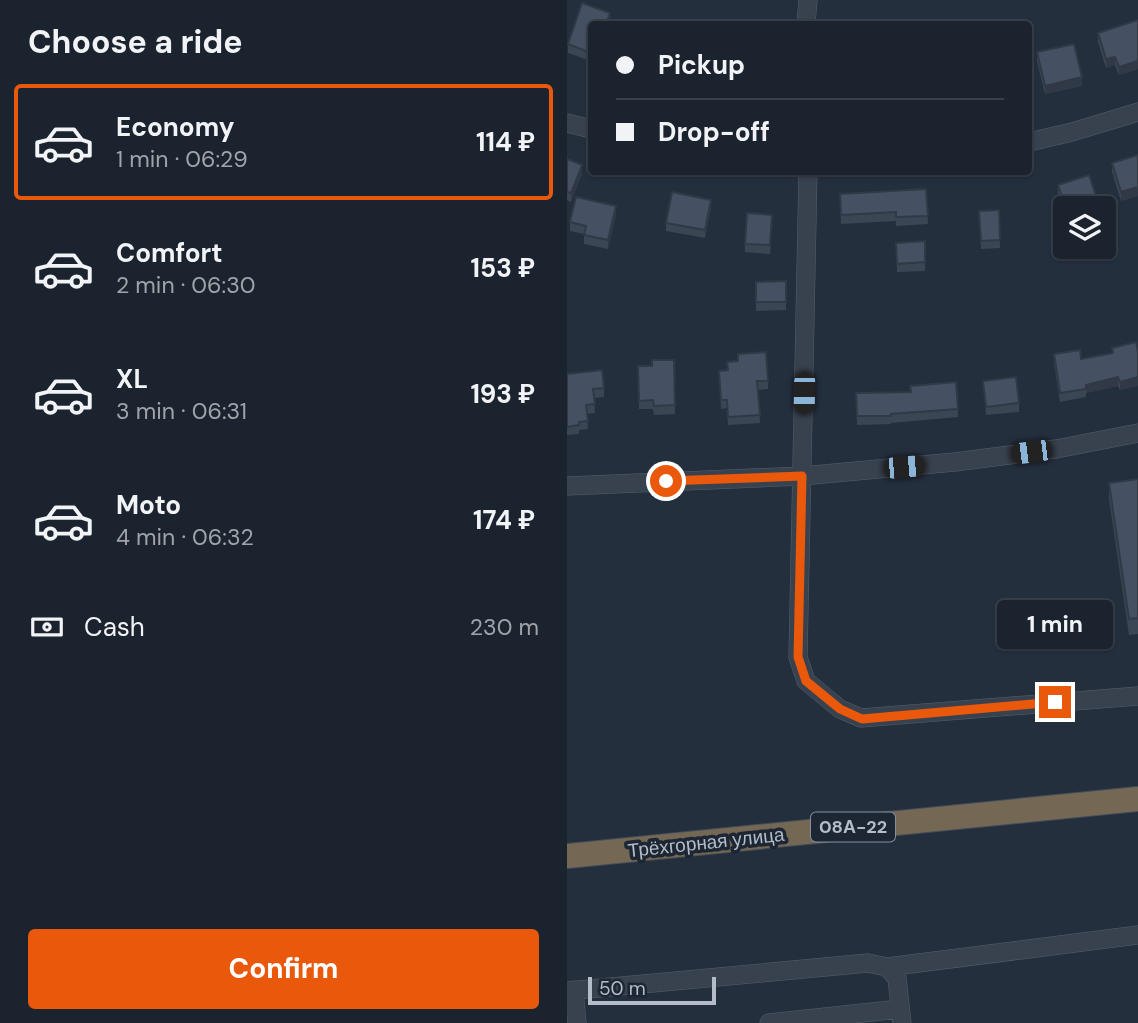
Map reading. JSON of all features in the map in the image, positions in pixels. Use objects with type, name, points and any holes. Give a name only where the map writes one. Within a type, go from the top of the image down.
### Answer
[{"type":"highway","name":"Трёхгорная улица","points":[[567,856],[1138,799]]},
{"type":"street","points":[[806,21],[808,0]]},
{"type":"street","points":[[1032,141],[1138,112]]},
{"type":"street","points":[[567,123],[588,128]]},
{"type":"street","points":[[807,175],[798,657],[806,681],[840,709],[862,719],[1138,696]]},
{"type":"street","points":[[567,486],[802,476],[967,461],[1056,449],[1138,433]]},
{"type":"street","points":[[577,1023],[571,990],[868,963],[887,967],[1138,935]]},
{"type":"street","points":[[777,1023],[901,1016],[897,978],[887,967]]},
{"type":"building","points":[[582,3],[610,13],[607,21],[588,21],[588,52],[568,44]]},
{"type":"building","points":[[1138,20],[1138,61],[1119,67],[1115,57],[1106,59],[1098,33]]},
{"type":"building","points":[[1074,44],[1082,77],[1045,86],[1037,52]]},
{"type":"building","points":[[1138,155],[1138,187],[1121,192],[1112,163]]},
{"type":"building","points":[[567,159],[582,165],[571,193],[567,192]]},
{"type":"building","points":[[1089,175],[1096,196],[1062,196],[1058,185]]},
{"type":"building","points":[[926,189],[928,216],[896,217],[896,212],[841,215],[840,194]]},
{"type":"building","points":[[672,192],[711,200],[705,230],[666,223]]},
{"type":"building","points":[[576,197],[616,206],[608,240],[584,235],[586,226],[570,222]]},
{"type":"building","points":[[999,210],[1000,240],[981,241],[979,211]]},
{"type":"building","points":[[747,213],[772,215],[770,245],[745,244]]},
{"type":"building","points":[[925,241],[925,262],[897,264],[896,243]]},
{"type":"building","points":[[786,281],[786,302],[756,302],[756,282]]},
{"type":"building","points":[[1136,342],[1138,377],[1120,382],[1118,377],[1086,385],[1086,389],[1060,393],[1054,354],[1080,350],[1081,359],[1113,353],[1112,348]]},
{"type":"building","points":[[766,352],[768,381],[757,381],[760,415],[728,417],[727,400],[721,400],[719,371],[728,370],[727,362],[738,361],[738,354]]},
{"type":"building","points":[[652,360],[674,360],[675,405],[654,406],[653,400],[639,401],[638,366],[652,366]]},
{"type":"building","points":[[602,370],[604,388],[593,389],[595,404],[586,405],[588,421],[567,427],[567,374]]},
{"type":"building","points":[[1016,377],[1019,403],[986,407],[983,381]]},
{"type":"building","points":[[956,382],[958,409],[891,416],[857,416],[856,393],[911,392],[910,386]]},
{"type":"building","points":[[1138,479],[1138,618],[1129,619],[1109,483]]},
{"type":"route","points":[[666,481],[802,476],[798,657],[806,681],[840,709],[862,719],[1055,702]]}]
